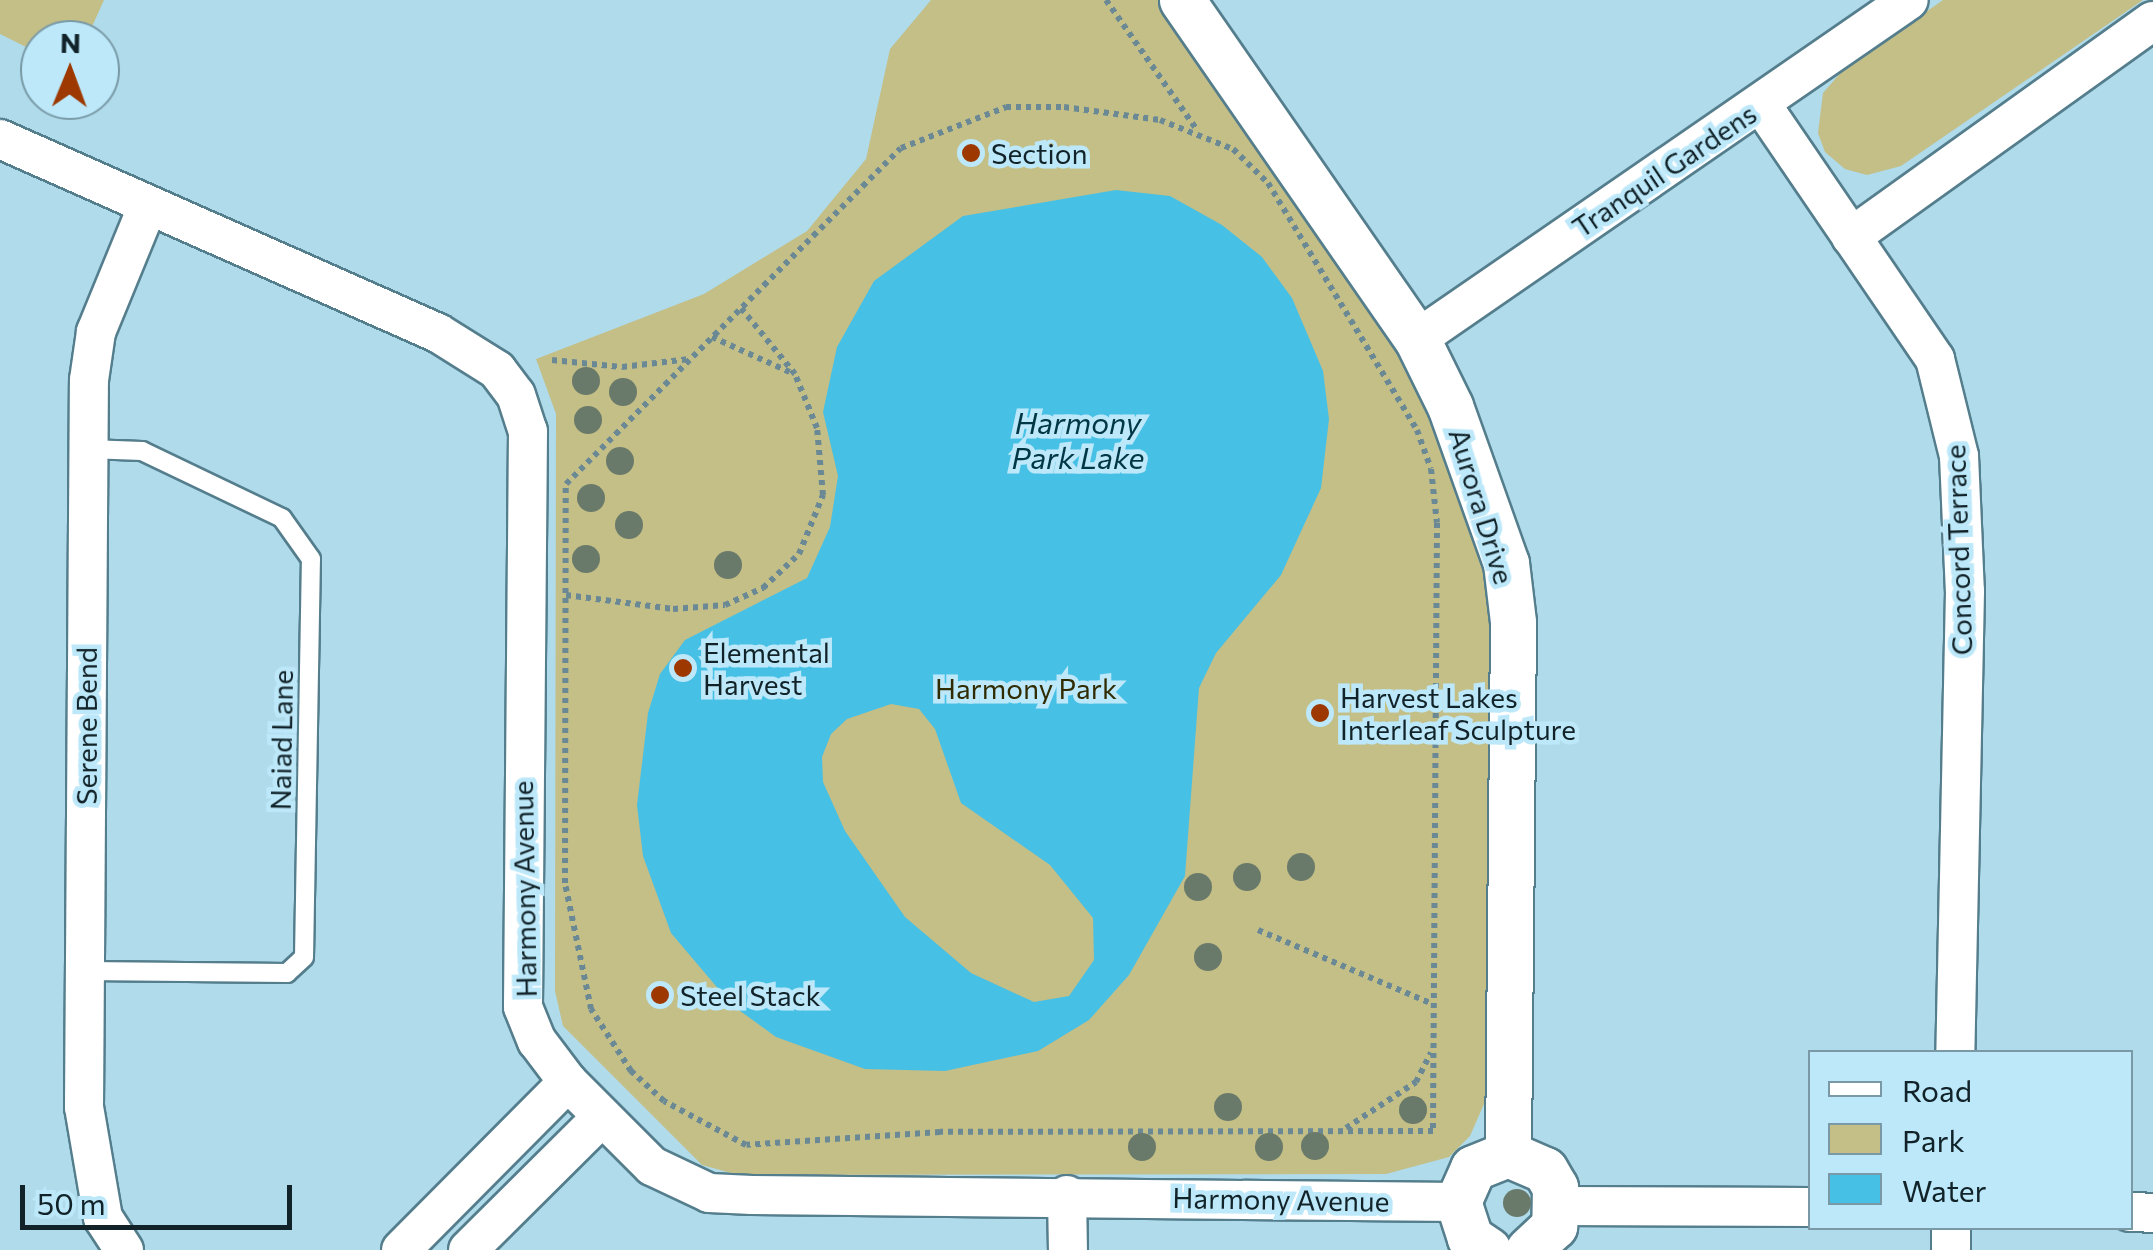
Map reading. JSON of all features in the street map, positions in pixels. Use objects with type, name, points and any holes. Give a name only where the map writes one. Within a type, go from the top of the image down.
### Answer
[{"type":"street","name":"Aurora Drive","points":[[1182,0],[1417,340],[1478,479],[1506,563],[1513,622],[1508,1154]]},
{"type":"street","name":"Tranquil Gardens","points":[[1417,340],[1909,0]]},
{"type":"street","points":[[1851,236],[2153,20]]},
{"type":"street","name":"Concord Terrace","points":[[1760,104],[1935,359],[1959,456],[1965,591],[1955,1050]]},
{"type":"street","name":"Harmony Avenue","points":[[0,139],[438,333],[498,370],[516,395],[528,431],[520,972],[523,1007],[537,1041],[568,1082],[652,1166],[709,1193],[1458,1202]]},
{"type":"street","name":"Serene Bend","points":[[124,1250],[103,1218],[90,1166],[85,970],[88,448],[96,332],[148,205]]},
{"type":"street","points":[[400,1250],[568,1082]]},
{"type":"street","points":[[468,1250],[602,1118]]},
{"type":"street","points":[[1488,1250],[1470,1238],[1458,1202],[1474,1168],[1508,1154],[1545,1170],[1558,1206],[1554,1226],[1528,1250]]},
{"type":"street","points":[[1066,1195],[1068,1250]]},
{"type":"street","points":[[1558,1206],[1808,1207]]},
{"type":"lane","name":"Naiad Lane","points":[[85,970],[286,974],[304,958],[311,559],[282,518],[142,451],[88,448]]},
{"type":"path","points":[[1106,0],[1198,131]]},
{"type":"path","points":[[1006,107],[1064,107],[1160,120],[1198,131],[1232,149],[1268,183],[1392,384],[1432,469],[1437,523],[1433,1131],[940,1132],[774,1147],[746,1146],[692,1122],[631,1071],[608,1040],[591,1009],[580,966],[565,883],[566,484],[901,148],[1006,107]]},
{"type":"path","points":[[566,595],[673,609],[725,605],[763,588],[799,554],[816,526],[823,496],[817,428],[795,374],[741,308]]},
{"type":"path","points":[[712,337],[795,374]]},
{"type":"path","points":[[552,360],[622,367],[691,358]]},
{"type":"path","points":[[1258,930],[1432,1004]]},
{"type":"path","points":[[1340,1131],[1416,1082],[1433,1050]]},
{"type":"green space","points":[[0,0],[104,0],[95,20],[20,20],[20,44],[0,34]]},
{"type":"green space","name":"Harmony Park","points":[[931,0],[1162,0],[1404,353],[1443,425],[1497,581],[1494,1032],[1484,1104],[1470,1136],[1449,1157],[1386,1174],[738,1175],[702,1165],[563,1026],[555,991],[556,414],[536,359],[704,294],[807,231],[866,159],[890,49]]},
{"type":"green space","points":[[1943,0],[2143,0],[1901,166],[1867,175],[1845,169],[1825,152],[1818,133],[1823,93],[1843,70]]},
{"type":"water","name":"Harmony Park Lake","points":[[1116,190],[1170,196],[1222,225],[1262,257],[1292,298],[1323,371],[1329,419],[1321,488],[1281,575],[1216,653],[1199,688],[1185,876],[1129,975],[1089,1020],[1038,1051],[945,1071],[865,1069],[776,1037],[732,1005],[671,933],[643,856],[637,805],[648,713],[660,674],[685,640],[807,578],[830,527],[838,476],[823,412],[837,347],[874,281],[963,216]],"holes":[[[891,704],[919,709],[935,729],[961,803],[1050,865],[1093,918],[1094,960],[1069,996],[1034,1002],[971,973],[905,917],[845,831],[823,782],[822,757],[831,734],[847,719]]]},
{"type":"place","name":"Section","points":[[971,153]]},
{"type":"place","name":"Elemental Harvest","points":[[683,668]]},
{"type":"place","name":"Harvest Lakes Interleaf Sculpture","points":[[1320,713]]},
{"type":"place","name":"Steel Stack","points":[[660,995]]}]
